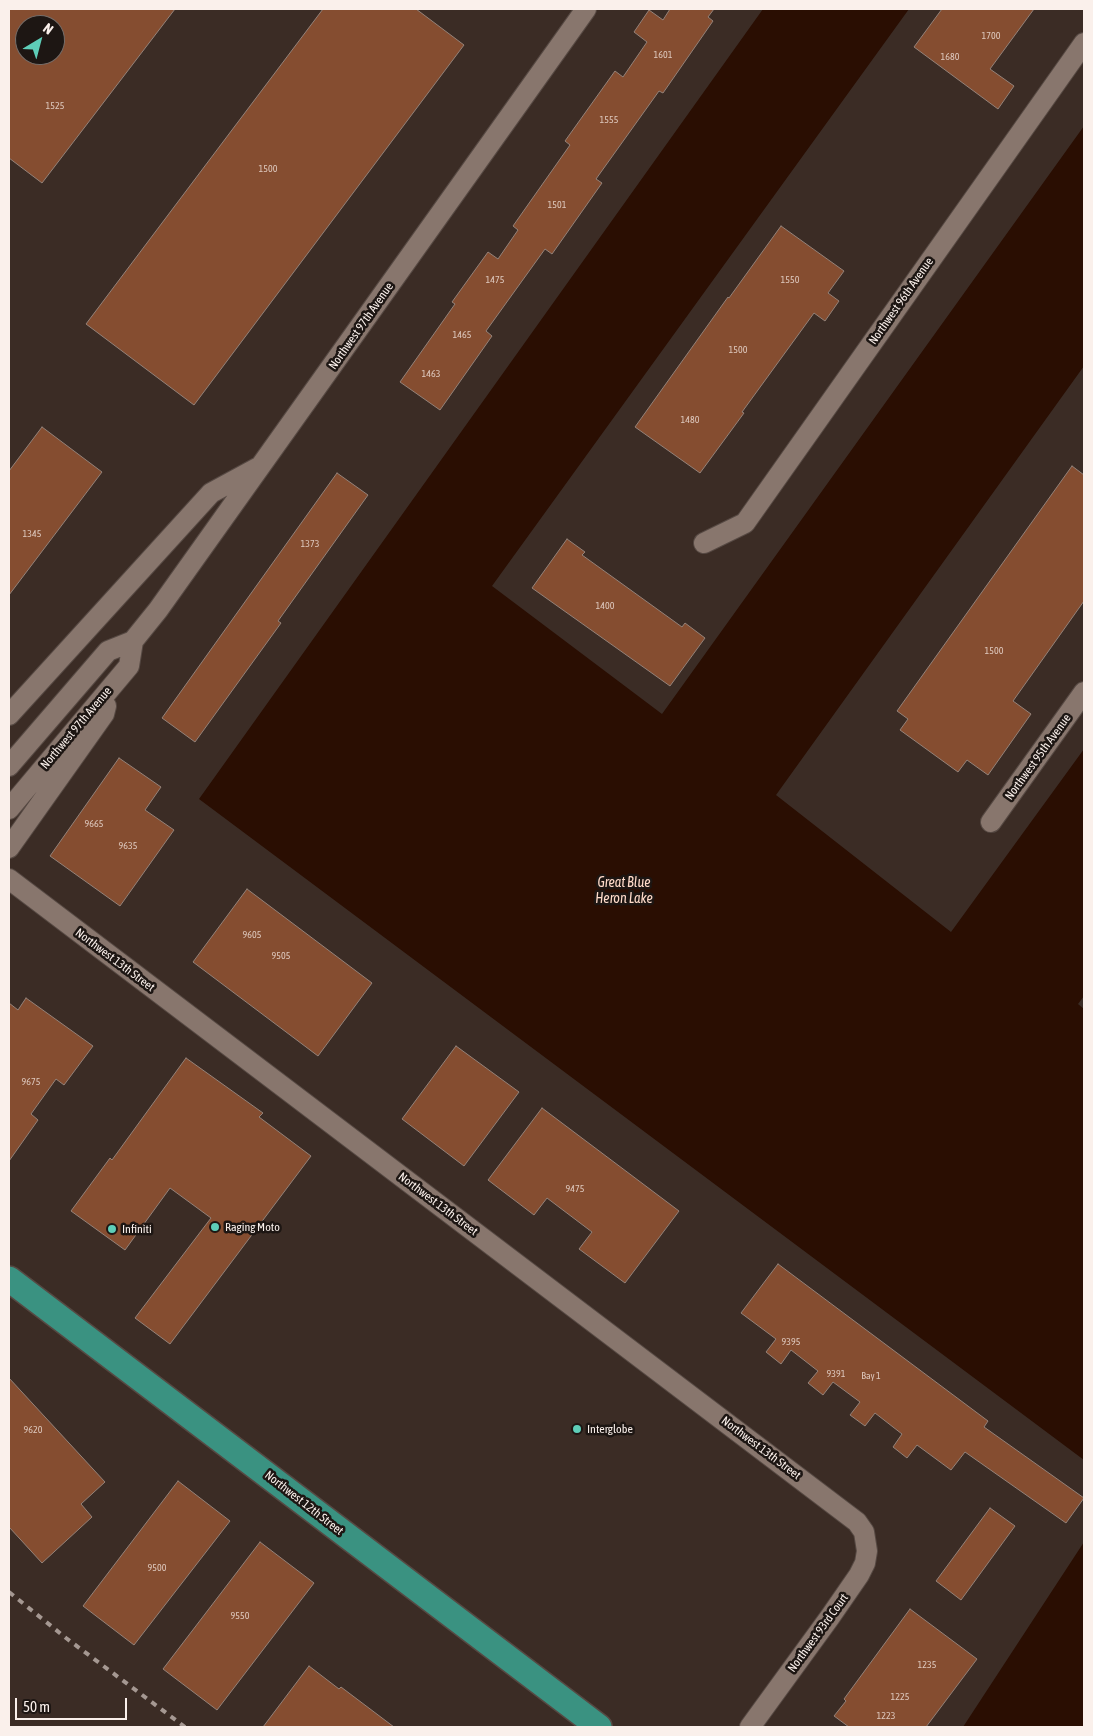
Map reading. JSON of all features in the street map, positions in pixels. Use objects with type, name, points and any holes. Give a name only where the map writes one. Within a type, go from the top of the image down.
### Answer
[{"type":"main road","name":"Northwest 12th Street","points":[[9,1279],[598,1727]]},
{"type":"street","name":"Northwest 97th Avenue","points":[[9,809],[128,666],[133,641],[163,603],[586,9]]},
{"type":"street","name":"Northwest 96th Avenue","points":[[704,544],[745,523],[1084,43]]},
{"type":"street","points":[[9,716],[211,493],[261,466]]},
{"type":"street","name":"Northwest 97th Avenue","points":[[9,766],[108,652],[133,641]]},
{"type":"street","points":[[9,848],[104,714],[111,687]]},
{"type":"street","name":"Northwest 95th Avenue","points":[[992,822],[1084,692]]},
{"type":"street","name":"Northwest 13th Street","points":[[9,879],[823,1495],[857,1522],[864,1532]]},
{"type":"street","name":"Northwest 93rd Court","points":[[750,1727],[859,1575],[866,1552],[864,1532]]},
{"type":"water","name":"Great Blue Heron Lake","points":[[763,9],[909,9],[492,586],[662,714],[1084,126],[1084,366],[776,795],[951,932],[1084,749],[1084,996],[1078,1004],[1084,1009],[1084,1460],[199,799]]},
{"type":"water","points":[[1084,1542],[1084,1727],[963,1727]]},
{"type":"building","points":[[9,9],[175,9],[42,183],[9,158]]},
{"type":"building","points":[[323,9],[416,9],[464,45],[194,405],[86,324]]},
{"type":"building","points":[[670,9],[714,9],[708,17],[713,21],[663,93],[659,91],[596,179],[602,183],[552,254],[545,249],[486,331],[492,336],[440,410],[400,382],[455,304],[452,302],[488,252],[498,259],[518,230],[513,226],[570,145],[565,141],[615,71],[623,77],[647,42],[634,32],[649,10],[663,20]]},
{"type":"building","points":[[942,9],[1034,9],[990,69],[1014,86],[998,109],[914,47]]},
{"type":"building","points":[[781,226],[844,271],[828,293],[839,301],[825,321],[814,313],[700,473],[635,427]]},
{"type":"building","points":[[42,427],[102,472],[9,595],[9,471]]},
{"type":"building","points":[[1072,466],[1084,475],[1084,601],[1013,701],[1031,714],[988,775],[967,760],[958,772],[900,730],[908,719],[897,711]]},
{"type":"building","points":[[337,473],[368,495],[278,621],[281,623],[195,742],[162,718]]},
{"type":"building","points":[[567,539],[585,552],[582,555],[682,627],[685,623],[705,638],[670,686],[532,588]]},
{"type":"building","points":[[119,758],[161,787],[145,810],[174,830],[120,906],[50,856]]},
{"type":"building","points":[[247,889],[372,983],[318,1056],[193,962]]},
{"type":"building","points":[[26,998],[93,1046],[64,1085],[56,1079],[31,1114],[38,1120],[9,1161],[9,1003],[18,1010]]},
{"type":"building","points":[[456,1046],[519,1092],[464,1166],[402,1119]]},
{"type":"building","points":[[186,1058],[263,1113],[259,1117],[311,1156],[170,1344],[135,1318],[211,1218],[170,1188],[125,1250],[71,1211],[110,1158],[112,1160]]},
{"type":"building","points":[[542,1108],[679,1211],[625,1283],[579,1249],[592,1232],[547,1198],[534,1215],[488,1180]]},
{"type":"building","points":[[778,1264],[988,1421],[984,1427],[1084,1498],[1066,1523],[965,1452],[951,1470],[917,1445],[907,1458],[893,1447],[902,1434],[875,1413],[865,1426],[850,1415],[860,1402],[833,1382],[823,1395],[808,1383],[818,1371],[791,1350],[781,1364],[766,1352],[776,1339],[741,1313]]},
{"type":"building","points":[[9,1378],[105,1482],[81,1504],[92,1517],[42,1563],[9,1527]]},
{"type":"building","points":[[178,1481],[230,1521],[134,1645],[83,1606]]},
{"type":"building","points":[[990,1508],[1015,1526],[961,1600],[936,1581]]},
{"type":"building","points":[[260,1542],[314,1583],[217,1710],[163,1669]]},
{"type":"building","points":[[910,1609],[977,1659],[926,1727],[849,1727],[834,1716],[846,1701],[844,1699]]},
{"type":"building","points":[[309,1666],[339,1689],[341,1687],[394,1727],[263,1727]]},
{"type":"railway","points":[[9,1592],[66,1638],[185,1727]]},
{"type":"place","name":"Raging Moto","points":[[215,1227]]},
{"type":"place","name":"Infiniti","points":[[112,1229]]},
{"type":"place","name":"Interglobe","points":[[577,1429]]}]
